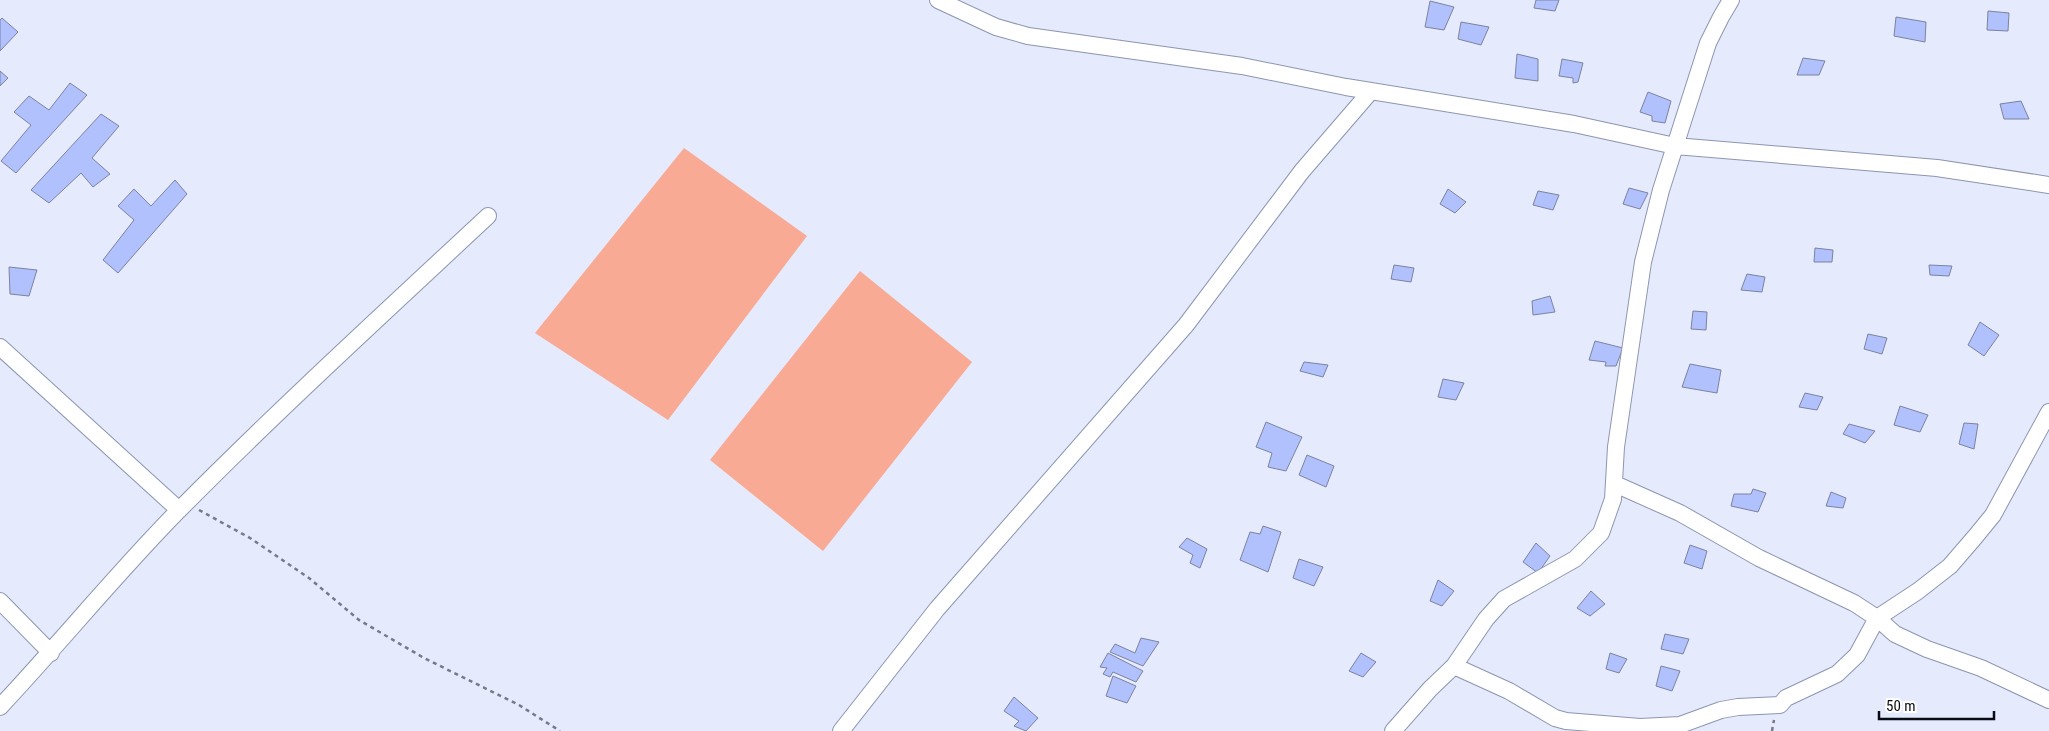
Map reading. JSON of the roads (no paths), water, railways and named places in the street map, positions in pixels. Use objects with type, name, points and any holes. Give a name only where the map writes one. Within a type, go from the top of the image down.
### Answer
[{"type":"street","points":[[938,0],[996,27],[1028,36],[1242,66],[1371,91],[1574,124],[1675,146],[1937,168],[2049,185]]},
{"type":"street","points":[[1393,731],[1430,689],[1454,666],[1486,619],[1504,599],[1575,559],[1601,533],[1613,499],[1616,447],[1643,262],[1661,190],[1708,43],[1732,0]]},
{"type":"street","points":[[841,731],[937,609],[1186,325],[1302,171],[1371,91]]},
{"type":"street","points":[[0,708],[51,653],[134,557],[184,506],[313,379],[488,216]]},
{"type":"street","points":[[0,347],[184,506]]},
{"type":"street","points":[[1454,666],[1509,691],[1566,722],[1640,727],[1680,725],[1721,710],[1738,707],[1780,705],[1786,698],[1838,674],[1857,655],[1877,618],[1918,592],[1950,566],[1993,515],[2049,412]]},
{"type":"street","points":[[1615,484],[1680,513],[1759,558],[1854,603],[1903,638],[1981,668],[2049,700]]},
{"type":"street","points":[[0,601],[51,653]]}]
